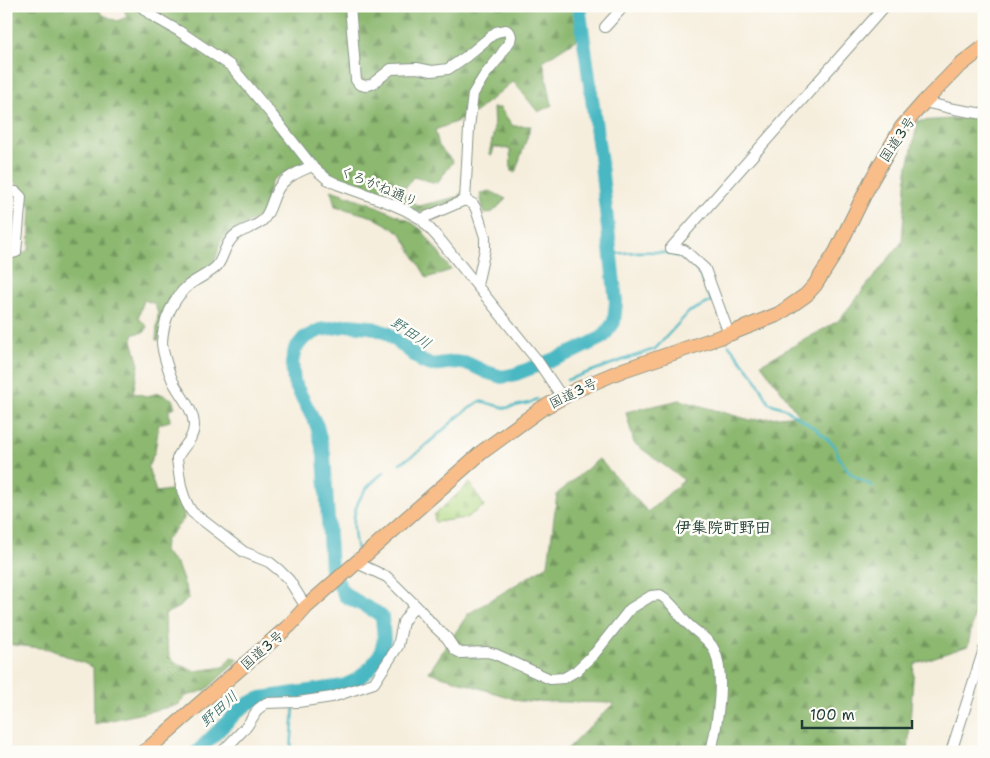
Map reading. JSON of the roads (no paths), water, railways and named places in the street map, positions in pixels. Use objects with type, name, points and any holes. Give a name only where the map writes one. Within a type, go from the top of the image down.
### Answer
[{"type":"highway","name":"国道3号","points":[[143,752],[283,632],[306,607],[482,452],[541,409],[578,389],[623,370],[729,334],[780,314],[806,295],[815,285],[836,252],[871,181],[902,127],[957,68],[984,47]]},
{"type":"street","name":"くろがね通り","points":[[141,6],[231,66],[312,166],[327,179],[396,206],[421,219],[441,240],[537,360],[562,397]]},
{"type":"street","points":[[350,6],[356,80],[359,84],[365,86],[372,84],[391,69],[417,68],[432,71],[448,69],[468,56],[496,32],[506,30],[510,33],[510,41],[484,76],[474,94],[469,128],[466,200]]},
{"type":"street","points":[[605,27],[624,6]]},
{"type":"street","points":[[729,334],[705,269],[684,250],[671,248],[885,6]]},
{"type":"street","points":[[924,102],[984,114]]},
{"type":"street","points":[[306,607],[289,580],[280,570],[269,562],[244,552],[192,512],[186,504],[180,487],[177,459],[190,442],[194,426],[189,406],[171,377],[162,341],[172,305],[181,292],[218,264],[226,245],[233,237],[262,220],[267,214],[279,187],[287,179],[312,166]]},
{"type":"street","points":[[6,191],[16,192],[21,197],[16,252],[6,255]]},
{"type":"street","points":[[421,219],[466,200]]},
{"type":"street","points":[[466,200],[473,204],[476,209],[485,237],[485,249],[477,286]]},
{"type":"street","points":[[357,563],[387,577],[415,604],[456,650],[495,654],[550,680],[564,678],[576,671],[594,653],[630,609],[651,596],[660,595],[674,606],[684,620],[705,638],[712,646],[717,657],[720,681],[719,706],[711,752]]},
{"type":"street","points":[[222,752],[247,726],[258,709],[266,703],[294,702],[332,697],[374,683],[398,646],[403,622],[415,604]]},
{"type":"street","points":[[950,752],[984,649]]},
{"type":"waterway","name":"野田川","points":[[197,752],[237,712],[249,703],[261,698],[343,686],[358,679],[371,667],[380,654],[384,640],[382,617],[345,596],[331,569],[324,455],[317,426],[294,382],[292,363],[295,349],[304,338],[320,330],[349,325],[370,327],[387,333],[423,362],[432,365],[454,362],[469,364],[502,377],[516,374],[575,351],[603,337],[614,322],[616,302],[600,156],[579,6]]},
{"type":"waterway","points":[[611,254],[656,252],[668,253],[678,257],[688,262],[696,270],[712,302]]},
{"type":"waterway","points":[[567,380],[655,349],[689,312],[712,301]]},
{"type":"waterway","points":[[729,345],[754,376],[769,403],[784,408],[816,429],[835,446],[839,458],[851,474],[872,486]]},
{"type":"waterway","points":[[400,463],[417,453],[460,415],[480,401],[506,408],[529,403],[537,399]]},
{"type":"waterway","points":[[357,550],[354,533],[355,511],[366,489],[384,472]]},
{"type":"waterway","points":[[347,588],[361,597],[376,612]]},
{"type":"waterway","points":[[291,752],[294,706]]},
{"type":"district","name":"伊集院町野田","points":[[723,527]]}]
